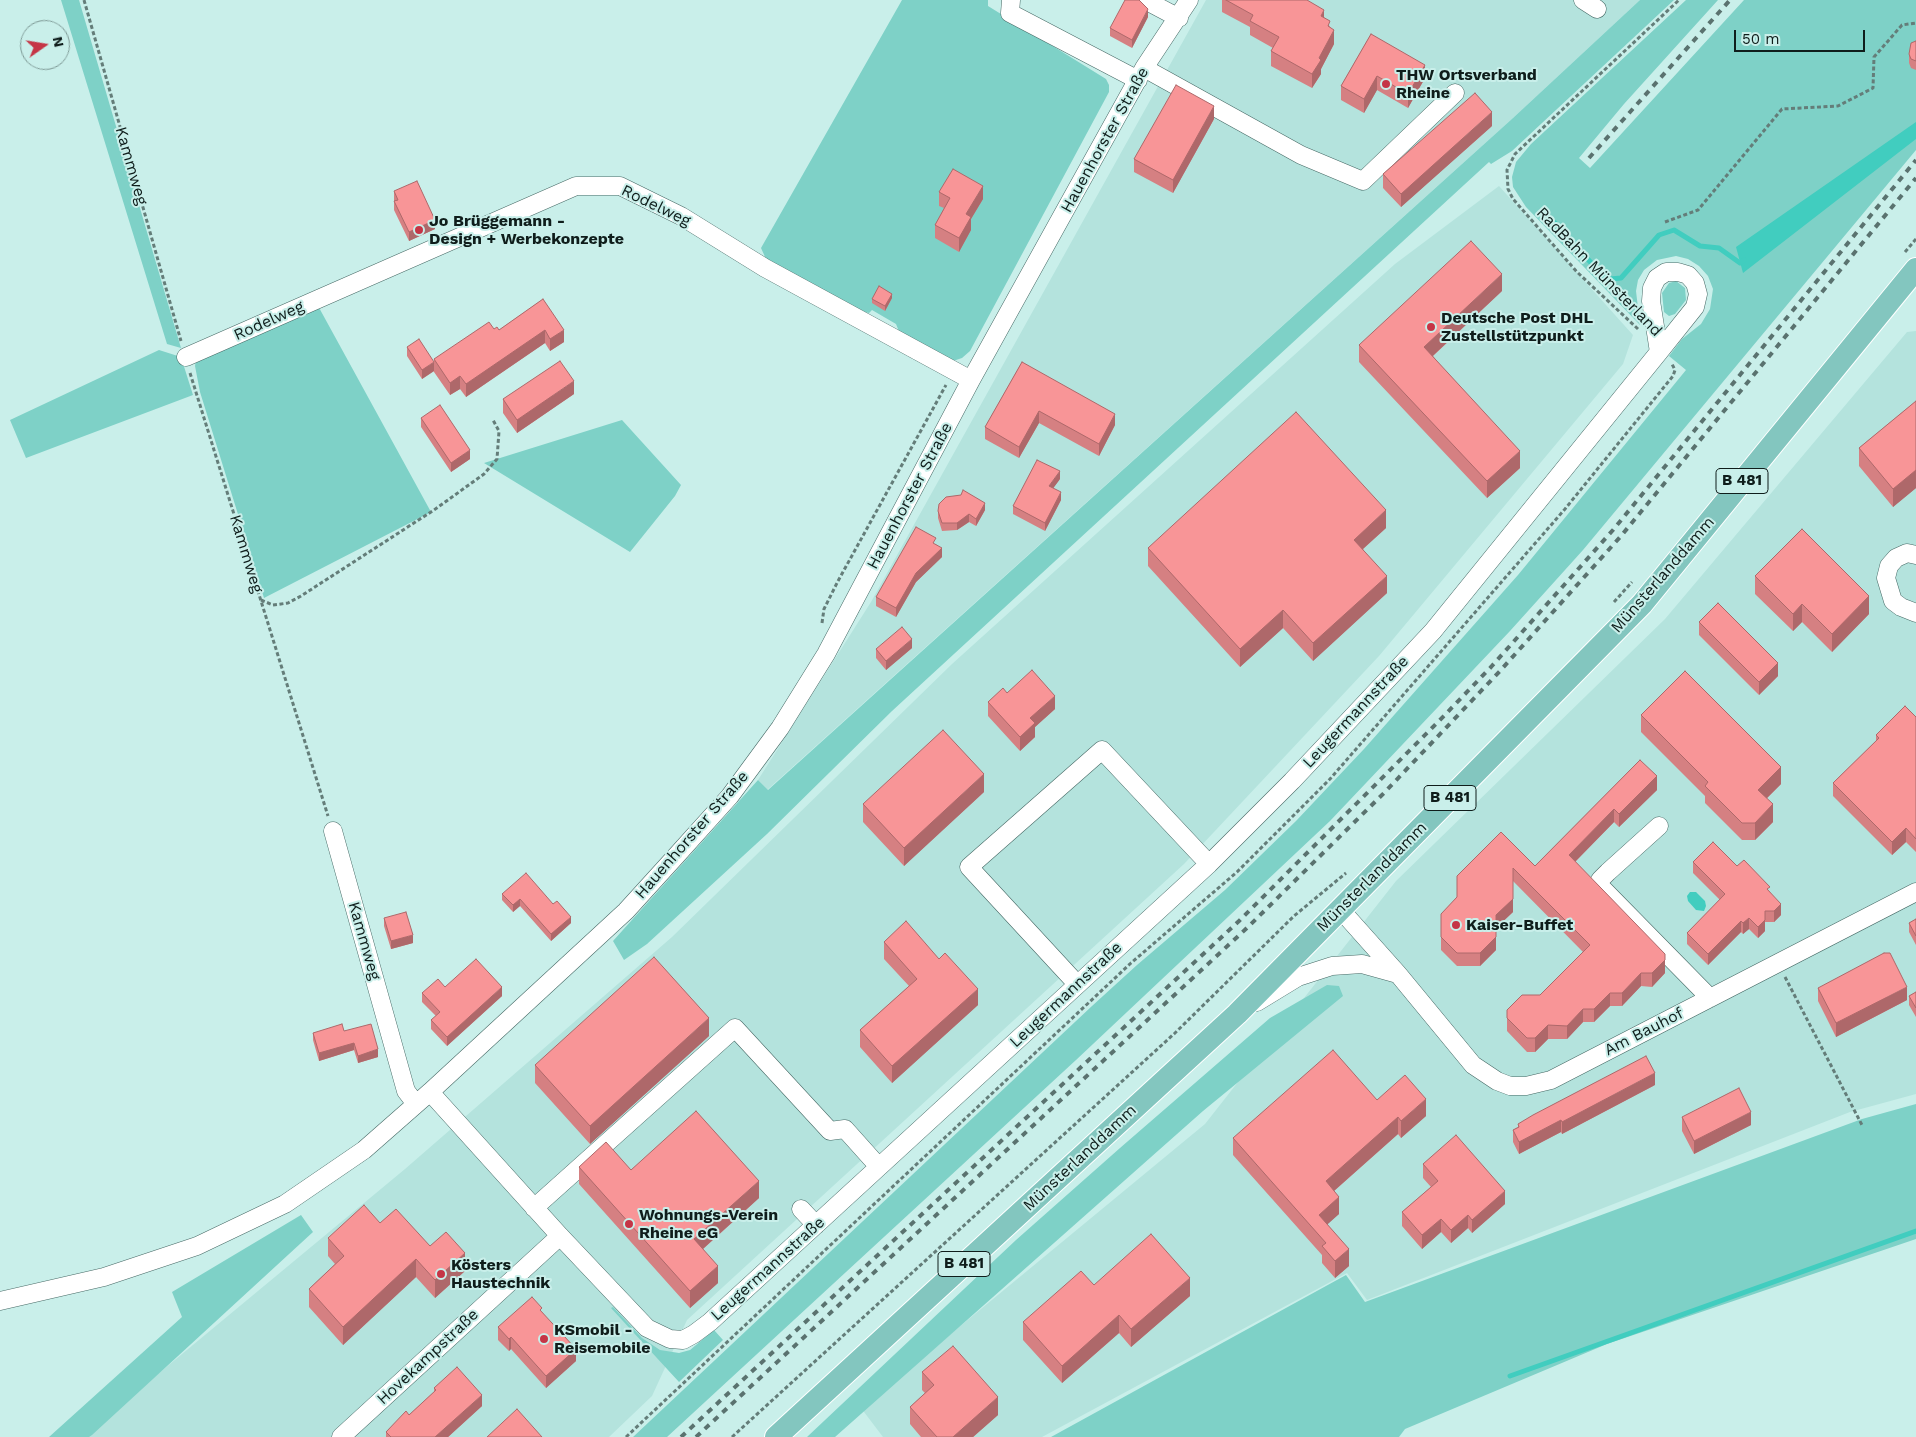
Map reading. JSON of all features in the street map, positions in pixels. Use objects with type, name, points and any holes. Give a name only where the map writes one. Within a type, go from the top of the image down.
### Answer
[{"type":"main road","name":"Münsterlanddamm","points":[[776,1437],[1237,1014],[1642,604],[1910,262]]},
{"type":"street","points":[[1011,0],[1010,14],[1141,74],[1301,156],[1363,181],[1454,93]]},
{"type":"street","points":[[1145,0],[1179,18]]},
{"type":"street","name":"Hauenhorster Straße","points":[[0,1301],[104,1277],[197,1246],[285,1204],[364,1150],[430,1092],[626,911],[730,796],[780,728],[826,654],[972,380],[1141,74],[1189,0]]},
{"type":"street","name":"Rodelweg","points":[[186,357],[576,186],[620,186],[681,216],[765,268],[955,369],[972,380]]},
{"type":"street","name":"Leugermannstraße","points":[[430,1092],[534,1208],[647,1328],[670,1339],[683,1340],[710,1322],[816,1225],[1209,864],[1292,781],[1433,630],[1659,352]]},
{"type":"street","points":[[1916,554],[1907,554],[1896,558],[1889,566],[1886,578],[1893,600],[1901,607],[1916,613]]},
{"type":"street","points":[[1078,984],[969,867],[1102,750],[1209,864]]},
{"type":"street","points":[[1659,826],[1600,880],[1601,887],[1710,998]]},
{"type":"street","name":"Kammweg","points":[[333,831],[406,1091],[416,1104]]},
{"type":"street","name":"Am Bauhof","points":[[1340,909],[1398,974],[1472,1064],[1484,1074],[1510,1086],[1526,1086],[1551,1080],[1916,892]]},
{"type":"street","points":[[1237,1014],[1298,977],[1332,966],[1362,964],[1398,974]]},
{"type":"street","points":[[534,1208],[735,1028],[830,1131],[844,1129],[879,1167]]},
{"type":"street","points":[[801,1208],[816,1225]]},
{"type":"street","name":"Hovekampstraße","points":[[341,1437],[560,1236]]},
{"type":"path","name":"Kammweg","points":[[84,0],[186,357],[333,831]]},
{"type":"path","name":"RadBahn Münsterland","points":[[626,1437],[1137,958],[1237,872],[1323,786],[1498,589],[1674,376],[1673,364],[1577,272],[1513,199],[1506,180],[1509,162],[1515,154],[1679,0]]},
{"type":"path","points":[[1665,222],[1698,210],[1782,109],[1838,106],[1873,88],[1874,57],[1902,24],[1916,23]]},
{"type":"path","points":[[1910,262],[1916,239]]},
{"type":"path","points":[[822,629],[824,609],[955,369]]},
{"type":"path","points":[[261,599],[273,605],[288,602],[301,596],[434,510],[484,474],[497,459],[499,431],[493,420]]},
{"type":"path","points":[[1610,606],[1636,577]]},
{"type":"path","points":[[732,1437],[1168,1039],[1294,916],[1348,871]]},
{"type":"path","points":[[1778,963],[1863,1127]]},
{"type":"shaded area","points":[[61,0],[79,0],[181,348],[167,344],[70,29],[70,20],[67,20]]},
{"type":"shaded area","points":[[902,0],[988,0],[988,6],[1106,79],[1109,85],[1109,92],[970,351],[962,358],[950,362],[900,334],[896,324],[872,310],[869,313],[856,310],[766,259],[761,248]]},
{"type":"shaded area","points":[[1206,0],[1640,0],[1513,118],[767,790],[758,780],[871,602]]},
{"type":"shaded area","points":[[1640,0],[1674,0],[1512,151],[1491,164],[1489,162],[892,711],[767,834],[647,944],[624,960],[613,941],[758,780],[768,790],[1513,118]]},
{"type":"shaded area","points":[[1686,0],[1718,0],[1624,104],[1579,158],[1590,168],[1744,0],[1916,0],[1916,150],[1583,550],[1510,631],[1330,821],[1076,1060],[667,1437],[633,1437],[1092,1006],[1225,890],[1296,821],[1364,749],[1518,575],[1686,370],[1669,356],[1682,339],[1701,324],[1710,309],[1713,289],[1708,276],[1699,266],[1688,259],[1676,256],[1657,260],[1644,270],[1638,280],[1636,291],[1640,325],[1526,207],[1513,187],[1512,177],[1516,162],[1531,144]]},
{"type":"shaded area","points":[[1916,122],[1916,139],[1743,273],[1736,247]]},
{"type":"shaded area","points":[[1499,186],[1633,335],[1623,364],[1379,656],[1184,864],[687,1320],[652,1396],[609,1437],[82,1437],[405,1169],[672,937],[952,664],[1395,264]]},
{"type":"shaded area","points":[[1676,281],[1685,288],[1686,300],[1675,314],[1669,316],[1664,312],[1662,293],[1669,283]]},
{"type":"shaded area","points":[[317,304],[431,512],[264,598],[200,392],[195,366],[197,355]]},
{"type":"shaded area","points":[[1916,331],[1916,1094],[1850,1112],[1367,1300],[1347,1273],[1042,1437],[883,1437],[861,1408],[1205,1124],[1396,881],[1665,619],[1907,332]]},
{"type":"shaded area","points":[[159,350],[181,357],[193,395],[26,458],[10,420]]},
{"type":"shaded area","points":[[622,420],[681,485],[675,496],[630,552],[484,463]]},
{"type":"shaded area","points":[[1690,892],[1696,892],[1705,901],[1704,911],[1696,910],[1688,901],[1687,896]]},
{"type":"shaded area","points":[[1327,985],[1339,986],[1343,996],[1203,1111],[835,1437],[807,1437],[1016,1240],[1120,1148],[1270,1018]]},
{"type":"shaded area","points":[[1916,1104],[1916,1239],[1607,1344],[1405,1429],[1399,1437],[1051,1437],[1346,1275],[1365,1302],[1862,1119]]},
{"type":"shaded area","points":[[301,1215],[313,1232],[92,1435],[89,1437],[49,1437],[182,1317],[172,1292]]},
{"type":"shaded area","points":[[613,1307],[642,1338],[660,1350],[679,1353],[690,1350],[714,1330],[723,1340],[679,1382],[611,1308]]},
{"type":"building","points":[[1125,0],[1139,0],[1148,9],[1132,40],[1110,28]]},
{"type":"building","points":[[1226,0],[1307,0],[1324,10],[1321,16],[1330,21],[1328,26],[1334,30],[1319,58],[1321,60],[1312,74],[1271,51],[1279,37],[1250,21],[1253,15]]},
{"type":"building","name":"THW Ortsverband Rheine","points":[[1371,34],[1425,65],[1408,94],[1377,76],[1364,99],[1341,86]]},
{"type":"building","points":[[1916,41],[1916,61],[1911,59],[1909,54],[1911,43]]},
{"type":"building","points":[[1176,85],[1214,106],[1173,180],[1134,159]]},
{"type":"building","points":[[1475,93],[1492,112],[1401,194],[1383,174]]},
{"type":"building","points":[[953,169],[983,186],[966,214],[971,217],[959,238],[935,225],[950,198],[939,192]]},
{"type":"building","points":[[417,181],[435,220],[409,232],[394,201],[398,200],[394,191]]},
{"type":"building","name":"Deutsche Post DHL Zustellstützpunkt","points":[[1471,241],[1502,274],[1424,347],[1520,451],[1487,481],[1359,345]]},
{"type":"building","points":[[879,286],[892,294],[885,306],[872,299]]},
{"type":"building","points":[[543,299],[564,330],[550,339],[545,330],[466,384],[460,376],[450,383],[434,359],[489,322],[494,329],[497,327],[499,330]]},
{"type":"building","points":[[419,339],[434,362],[422,370],[407,347]]},
{"type":"building","points":[[560,361],[574,381],[517,420],[503,399]]},
{"type":"building","points":[[1022,362],[1115,414],[1099,444],[1039,411],[1019,447],[985,427]]},
{"type":"building","points":[[1916,401],[1916,470],[1893,489],[1859,448]]},
{"type":"building","points":[[440,405],[470,450],[451,463],[421,418]]},
{"type":"building","points":[[1296,412],[1386,510],[1354,540],[1387,576],[1313,643],[1283,610],[1240,649],[1148,548]]},
{"type":"building","points":[[1037,460],[1060,471],[1049,486],[1061,492],[1045,523],[1013,506]]},
{"type":"building","points":[[963,490],[985,503],[976,519],[969,514],[957,523],[942,523],[938,511],[939,504],[946,497],[961,495]]},
{"type":"building","points":[[916,527],[936,538],[933,543],[942,548],[916,573],[896,608],[876,597]]},
{"type":"building","points":[[1802,529],[1869,596],[1832,634],[1802,604],[1793,614],[1755,576]]},
{"type":"building","points":[[1718,603],[1778,663],[1759,682],[1699,622]]},
{"type":"building","points":[[902,627],[912,639],[886,661],[876,649]]},
{"type":"building","points":[[1032,670],[1055,696],[1030,718],[1035,723],[1020,737],[988,702],[1003,688],[1007,693]]},
{"type":"building","points":[[1685,671],[1781,767],[1758,790],[1773,804],[1755,823],[1742,823],[1705,786],[1708,782],[1641,715]]},
{"type":"building","points":[[1905,706],[1916,717],[1916,839],[1906,828],[1892,842],[1833,783],[1879,738],[1876,735]]},
{"type":"building","points":[[943,730],[984,774],[904,848],[863,804]]},
{"type":"building","points":[[1640,760],[1657,776],[1619,814],[1614,809],[1569,855],[1665,954],[1665,960],[1652,973],[1641,973],[1622,993],[1610,993],[1594,1009],[1583,1009],[1567,1026],[1548,1025],[1535,1038],[1527,1038],[1507,1018],[1507,1010],[1522,995],[1540,995],[1590,945],[1513,868],[1513,899],[1496,915],[1496,937],[1480,953],[1457,953],[1441,937],[1441,914],[1457,897],[1457,876],[1501,832],[1535,866]]},
{"type":"building","points":[[1713,842],[1737,866],[1744,860],[1770,887],[1767,889],[1781,904],[1774,911],[1765,911],[1765,920],[1758,927],[1749,918],[1743,923],[1741,921],[1708,954],[1687,933],[1725,894],[1693,862]]},
{"type":"building","points":[[526,873],[553,904],[557,901],[571,917],[551,934],[520,899],[513,905],[502,894]]},
{"type":"building","points":[[406,912],[413,935],[391,941],[384,918]]},
{"type":"building","points":[[1916,919],[1916,936],[1909,923]]},
{"type":"building","points":[[906,921],[939,959],[945,953],[978,989],[892,1066],[860,1030],[917,979],[884,942]]},
{"type":"building","points":[[1884,953],[1890,953],[1907,987],[1836,1023],[1818,988]]},
{"type":"building","points":[[654,957],[709,1018],[590,1126],[535,1065]]},
{"type":"building","points":[[476,959],[502,987],[447,1037],[431,1020],[440,1012],[422,993],[438,979],[445,987]]},
{"type":"building","points":[[1916,992],[1916,1008],[1909,996]]},
{"type":"building","points":[[342,1024],[344,1031],[371,1024],[378,1049],[358,1056],[354,1043],[319,1053],[313,1033]]},
{"type":"building","points":[[1333,1050],[1377,1100],[1405,1075],[1426,1099],[1401,1121],[1398,1117],[1326,1181],[1339,1197],[1319,1215],[1349,1249],[1335,1261],[1322,1246],[1326,1243],[1233,1138]]},
{"type":"building","points":[[1646,1056],[1655,1073],[1562,1122],[1561,1120],[1519,1142],[1513,1130],[1519,1127],[1518,1124]]},
{"type":"building","points":[[1739,1088],[1751,1112],[1694,1141],[1682,1117]]},
{"type":"building","points":[[696,1111],[759,1181],[694,1239],[718,1266],[690,1291],[579,1167],[606,1142],[631,1170]]},
{"type":"building","points":[[1456,1135],[1505,1191],[1472,1220],[1468,1215],[1451,1230],[1441,1219],[1422,1235],[1402,1212],[1438,1181],[1423,1164]]},
{"type":"building","points":[[364,1205],[380,1223],[396,1209],[430,1246],[446,1232],[465,1253],[435,1280],[416,1259],[343,1327],[309,1289],[344,1256],[328,1238]]},
{"type":"building","points":[[1151,1234],[1190,1278],[1131,1329],[1119,1315],[1062,1366],[1023,1322],[1081,1271],[1094,1285]]},
{"type":"building","points":[[532,1297],[542,1308],[540,1310],[576,1349],[546,1376],[511,1337],[509,1339],[498,1327]]},
{"type":"building","points":[[953,1346],[998,1397],[953,1437],[937,1437],[910,1407],[934,1385],[922,1372]]},
{"type":"building","points":[[457,1367],[482,1395],[435,1437],[391,1437],[386,1432],[406,1411],[409,1415]]},
{"type":"building","points":[[517,1409],[542,1437],[487,1437]]},
{"type":"waterway","points":[[1555,223],[1604,277],[1610,279],[1621,278],[1659,235],[1674,230],[1700,246],[1719,248],[1740,263],[1744,260]]},
{"type":"waterway","points":[[1510,1376],[1916,1231]]},
{"type":"railway","points":[[1589,158],[1730,0]]},
{"type":"railway","points":[[681,1437],[1239,921],[1439,721],[1491,667],[1613,530],[1916,160]]},
{"type":"railway","points":[[696,1437],[1248,927],[1384,793],[1500,671],[1621,536],[1916,178]]},
{"type":"place","name":"THW Ortsverband Rheine","points":[[1386,84]]},
{"type":"place","name":"Jo Brüggemann - Design + Werbekonzepte","points":[[419,230]]},
{"type":"place","name":"Deutsche Post DHL Zustellstützpunkt","points":[[1431,327]]},
{"type":"place","name":"Kaiser-Buffet","points":[[1456,925]]},
{"type":"place","name":"Wohnungs-Verein Rheine eG","points":[[629,1224]]},
{"type":"place","name":"Kösters Haustechnik","points":[[441,1274]]},
{"type":"place","name":"KSmobil - Reisemobile","points":[[544,1339]]}]
